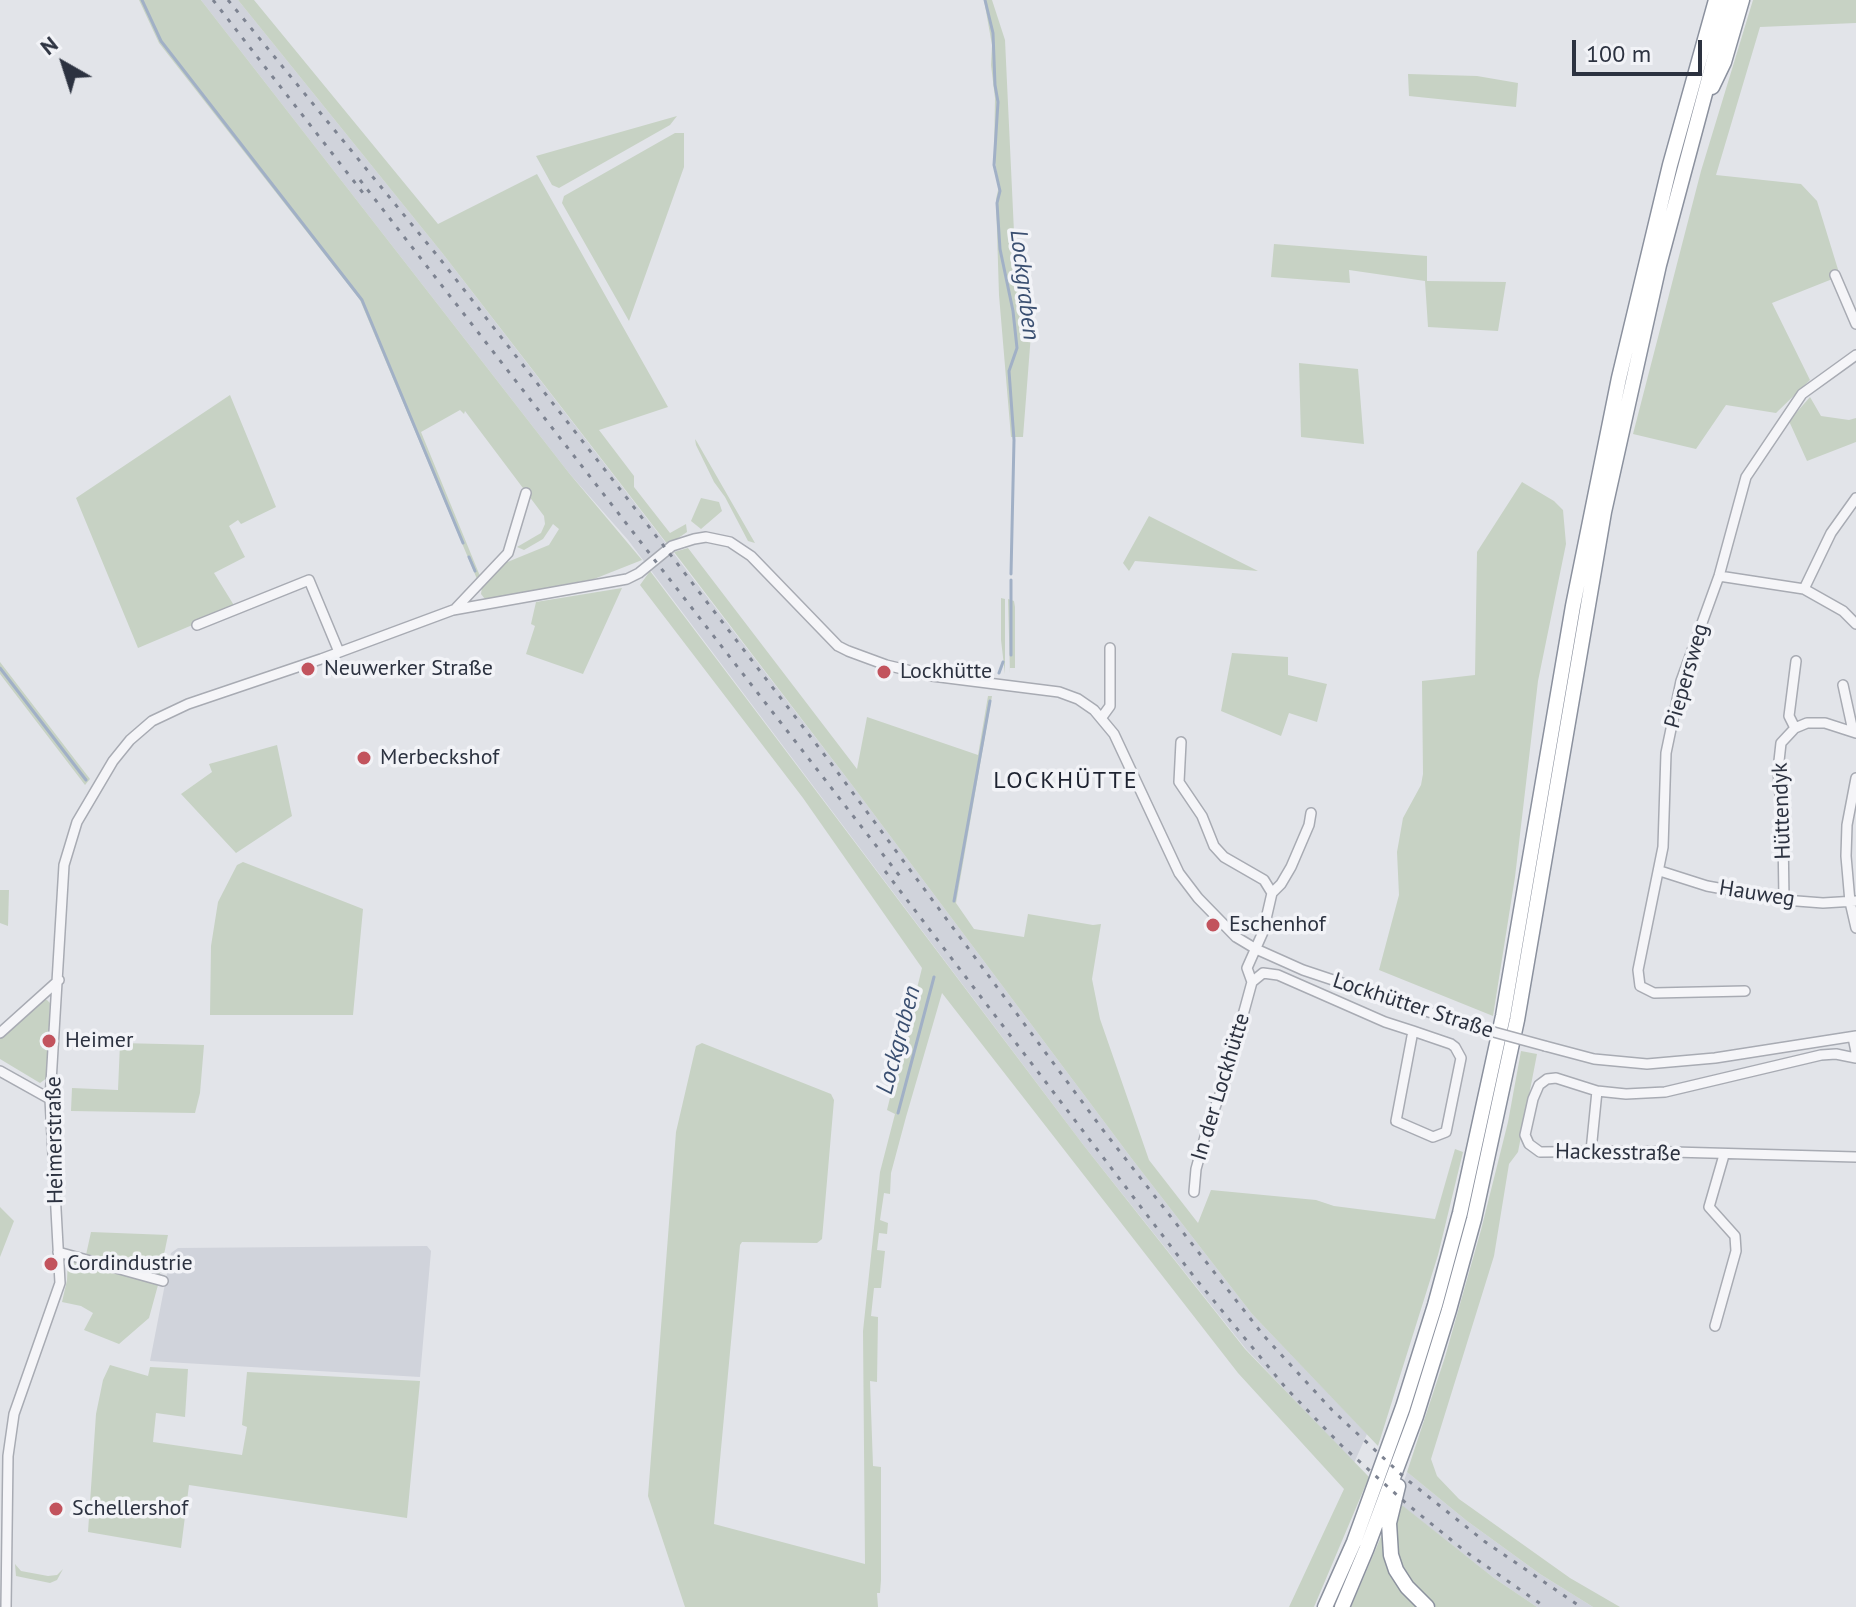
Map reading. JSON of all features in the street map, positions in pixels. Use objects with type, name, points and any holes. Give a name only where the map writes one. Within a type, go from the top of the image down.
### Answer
[{"type":"highway","points":[[1700,52],[1709,0]]},
{"type":"highway","points":[[1325,1607],[1354,1542],[1403,1407],[1460,1213],[1506,1001],[1591,508],[1645,267],[1716,0]]},
{"type":"highway","points":[[1427,1607],[1407,1587],[1396,1570],[1390,1547],[1389,1523],[1416,1416],[1449,1310],[1499,1108],[1531,944],[1604,512],[1642,338],[1694,127],[1730,0]]},
{"type":"highway","points":[[1694,127],[1724,62],[1742,0]]},
{"type":"highway","points":[[1342,1607],[1416,1416]]},
{"type":"street","points":[[1835,275],[1856,324]]},
{"type":"street","name":"Piepersweg","points":[[1745,991],[1654,993],[1640,986],[1638,970],[1660,871],[1669,738],[1681,681],[1719,576],[1746,477],[1802,394],[1856,355]]},
{"type":"street","points":[[0,1033],[59,980],[64,865],[77,822],[98,783],[130,740],[152,721],[188,704],[453,610],[508,553],[526,493]]},
{"type":"street","points":[[1804,589],[1831,533],[1856,498]]},
{"type":"street","name":"Lockhütter Straße","points":[[453,610],[627,579],[672,546],[706,537],[730,542],[751,556],[838,646],[848,651],[886,665],[932,676],[1059,692],[1078,699],[1102,717],[1144,794],[1179,873],[1236,937],[1256,949],[1303,970],[1468,1025],[1594,1059],[1647,1064],[1715,1058],[1854,1036],[1856,1052]]},
{"type":"street","points":[[1719,576],[1804,589],[1843,611],[1856,624]]},
{"type":"street","points":[[197,625],[309,580],[339,652]]},
{"type":"street","points":[[1102,717],[1110,706],[1110,648]]},
{"type":"street","name":"Hüttendyk","points":[[1784,900],[1778,770],[1781,743],[1795,728],[1789,716],[1796,661]]},
{"type":"street","points":[[1843,685],[1854,732]]},
{"type":"street","points":[[1795,728],[1807,723],[1825,723],[1854,732]]},
{"type":"street","points":[[1181,742],[1179,782],[1202,816],[1214,846],[1224,857],[1264,880],[1272,893]]},
{"type":"street","points":[[1856,778],[1847,825],[1846,856],[1856,928]]},
{"type":"street","name":"In der Lockhütte","points":[[1194,1192],[1196,1169],[1225,1081],[1252,982],[1247,968],[1256,949],[1272,893],[1291,867],[1311,813]]},
{"type":"street","name":"Hauweg","points":[[1660,871],[1707,886],[1784,900],[1853,902]]},
{"type":"street","points":[[1252,982],[1263,973],[1278,975],[1385,1022],[1413,1031],[1451,1044],[1461,1058],[1446,1132],[1433,1137],[1396,1121],[1413,1031]]},
{"type":"street","name":"Heimerstraße","points":[[6,1607],[3,1555],[8,1456],[14,1414],[60,1283],[50,1099],[59,980]]},
{"type":"street","points":[[1591,1151],[1597,1091],[1626,1094],[1665,1092],[1821,1055],[1856,1058]]},
{"type":"street","points":[[0,1071],[50,1099]]},
{"type":"street","name":"Hackesstraße","points":[[1597,1091],[1556,1078],[1547,1079],[1539,1085],[1525,1135],[1529,1144],[1540,1152],[1856,1157]]},
{"type":"street","points":[[1715,1326],[1736,1251],[1735,1236],[1709,1207],[1724,1155]]},
{"type":"street","points":[[58,1252],[163,1281]]},
{"type":"shaded area","points":[[201,0],[238,0],[443,254],[849,781],[1252,1314],[1367,1434],[1354,1463],[1246,1349],[1085,1147],[628,540],[569,473]]},
{"type":"shaded area","points":[[427,1246],[431,1251],[420,1377],[150,1361],[171,1253],[178,1248]]},
{"type":"shaded area","points":[[1407,1472],[1540,1574],[1593,1607],[1537,1607],[1494,1578],[1397,1502]]},
{"type":"green space","points":[[139,0],[201,0],[569,473],[642,560],[594,579],[485,599],[481,594],[482,587],[505,563],[549,545],[559,529],[553,524],[543,539],[524,550],[517,547],[541,533],[544,516],[465,411],[464,414],[460,410],[421,432],[480,576],[477,579],[360,300],[159,43]]},
{"type":"green space","points":[[238,0],[254,0],[438,224],[537,174],[668,407],[599,430],[634,476],[634,487],[670,533],[686,524],[687,532],[668,545],[443,254]]},
{"type":"green space","points":[[984,0],[992,0],[1005,40],[1016,275],[1031,334],[1023,437],[1011,437],[999,295],[996,199],[999,186],[994,155],[992,45]]},
{"type":"green space","points":[[1753,0],[1856,0],[1856,23],[1760,27],[1716,175],[1801,184],[1817,201],[1840,276],[1772,303],[1810,380],[1776,413],[1726,405],[1696,449],[1633,434],[1701,171]]},
{"type":"green space","points":[[1408,74],[1477,76],[1518,83],[1516,107],[1409,96]]},
{"type":"green space","points":[[677,116],[670,125],[559,188],[552,185],[536,156]]},
{"type":"green space","points":[[675,133],[684,133],[684,167],[629,321],[562,203],[564,196]]},
{"type":"green space","points":[[1274,244],[1427,256],[1427,281],[1506,282],[1498,331],[1428,327],[1425,281],[1349,270],[1350,283],[1271,277]]},
{"type":"green space","points":[[1299,363],[1358,369],[1364,444],[1301,437]]},
{"type":"green space","points":[[230,395],[276,507],[241,524],[238,520],[229,526],[245,557],[214,573],[235,607],[138,648],[76,498]]},
{"type":"green space","points":[[1810,397],[1821,416],[1856,418],[1856,442],[1807,461],[1789,421]]},
{"type":"green space","points":[[695,439],[755,543],[748,541],[714,482]]},
{"type":"green space","points":[[1522,482],[1563,510],[1566,544],[1538,681],[1515,877],[1493,1016],[1379,970],[1399,895],[1397,852],[1403,818],[1421,785],[1423,774],[1422,681],[1475,675],[1477,552]]},
{"type":"green space","points":[[701,498],[719,502],[722,511],[701,529],[691,521]]},
{"type":"green space","points":[[1149,516],[1258,571],[1135,561],[1129,571],[1123,563]]},
{"type":"green space","points":[[688,548],[857,769],[867,717],[978,755],[988,696],[992,696],[956,903],[974,929],[1024,937],[1028,914],[1101,924],[1092,979],[1100,1019],[1149,1160],[1198,1223],[1211,1190],[1316,1200],[1334,1206],[1435,1219],[1455,1149],[1463,1152],[1438,1255],[1378,1446],[1252,1314],[1132,1159],[674,552]]},
{"type":"green space","points":[[650,571],[1085,1147],[1245,1349],[1369,1477],[1314,1607],[1289,1607],[1344,1489],[1238,1373],[942,993],[891,1173],[890,1194],[884,1193],[880,1220],[888,1223],[887,1234],[879,1233],[877,1250],[885,1251],[881,1288],[874,1288],[871,1316],[878,1317],[877,1382],[870,1381],[873,1466],[881,1467],[881,1580],[880,1593],[877,1593],[878,1607],[685,1607],[648,1496],[676,1132],[696,1046],[702,1043],[831,1094],[834,1100],[822,1239],[817,1243],[742,1242],[740,1245],[714,1524],[865,1564],[863,1331],[880,1172],[895,1114],[887,1110],[922,968],[803,798],[640,585]]},
{"type":"green space","points":[[622,588],[583,674],[526,654],[535,626],[531,624],[536,602]]},
{"type":"green space","points":[[1001,598],[1005,599],[1005,674],[1001,640]]},
{"type":"green space","points":[[1008,599],[1014,601],[1015,607],[1015,668],[1010,668],[1010,674]]},
{"type":"green space","points":[[1232,653],[1288,657],[1288,675],[1327,684],[1317,722],[1289,713],[1281,736],[1221,711]]},
{"type":"green space","points":[[0,662],[90,779],[85,785],[0,674]]},
{"type":"green space","points":[[277,745],[292,816],[236,853],[181,794],[212,772],[209,764]]},
{"type":"green space","points":[[243,862],[363,909],[353,1015],[210,1015],[211,946],[218,902],[237,865]]},
{"type":"green space","points":[[0,890],[9,890],[8,926],[0,923]]},
{"type":"green space","points":[[41,1000],[50,1003],[47,1078],[40,1083],[0,1059],[0,1038]]},
{"type":"green space","points":[[120,1043],[204,1045],[195,1113],[71,1111],[72,1088],[118,1090]]},
{"type":"green space","points":[[1521,1051],[1537,1054],[1518,1152],[1509,1164],[1494,1256],[1431,1459],[1437,1476],[1459,1499],[1570,1578],[1620,1607],[1593,1607],[1540,1574],[1407,1472],[1445,1357],[1481,1230],[1508,1122]]},
{"type":"green space","points":[[0,1207],[14,1221],[0,1257]]},
{"type":"green space","points":[[91,1232],[168,1235],[160,1274],[86,1255]]},
{"type":"green space","points":[[68,1260],[158,1285],[149,1318],[119,1344],[84,1330],[93,1313],[81,1306],[62,1302]]},
{"type":"green space","points":[[110,1365],[148,1376],[150,1367],[188,1369],[185,1417],[156,1413],[153,1442],[242,1455],[247,1427],[242,1425],[247,1372],[420,1381],[407,1518],[189,1485],[181,1548],[88,1532],[96,1414],[103,1380]]},
{"type":"green space","points":[[1398,1502],[1494,1578],[1537,1607],[1436,1607],[1414,1586],[1396,1553],[1393,1533]]},
{"type":"green space","points":[[1383,1532],[1420,1607],[1351,1607]]},
{"type":"green space","points":[[15,1564],[21,1571],[48,1576],[57,1575],[63,1569],[57,1580],[50,1583],[16,1576]]},
{"type":"waterway","points":[[142,0],[161,41],[362,300],[463,543]]},
{"type":"waterway","name":"Lockgraben","points":[[985,0],[993,33],[998,102],[994,165],[1000,191],[997,203],[1000,249],[1017,348],[1009,371],[1014,440],[1011,574]]},
{"type":"waterway","points":[[469,557],[475,571]]},
{"type":"waterway","name":"Lockgraben","points":[[1011,580],[1011,655]]},
{"type":"waterway","name":"Lockgraben","points":[[999,673],[1003,662]]},
{"type":"waterway","points":[[0,668],[86,780]]},
{"type":"waterway","name":"Lockgraben","points":[[954,901],[990,701]]},
{"type":"waterway","name":"Lockgraben","points":[[898,1113],[934,977]]},
{"type":"railway","points":[[213,0],[363,193]]},
{"type":"railway","points":[[228,0],[440,259],[623,493],[830,762],[1103,1130],[1264,1336],[1332,1410],[1405,1478],[1484,1541],[1581,1607]]},
{"type":"railway","points":[[360,180],[902,879]]},
{"type":"railway","points":[[885,871],[1195,1278],[1286,1388],[1341,1445],[1407,1504],[1466,1552],[1545,1607]]},
{"type":"place","name":"Neuwerker Straße","points":[[308,669]]},
{"type":"place","name":"Lockhütte","points":[[884,672]]},
{"type":"place","name":"Merbeckshof","points":[[364,758]]},
{"type":"place","name":"Eschenhof","points":[[1213,925]]},
{"type":"place","name":"Heimer","points":[[49,1041]]},
{"type":"place","name":"Cordindustrie","points":[[51,1264]]},
{"type":"place","name":"Schellershof","points":[[56,1509]]},
{"type":"district","name":"LOCKHÜTTE","points":[[1066,781]]}]
